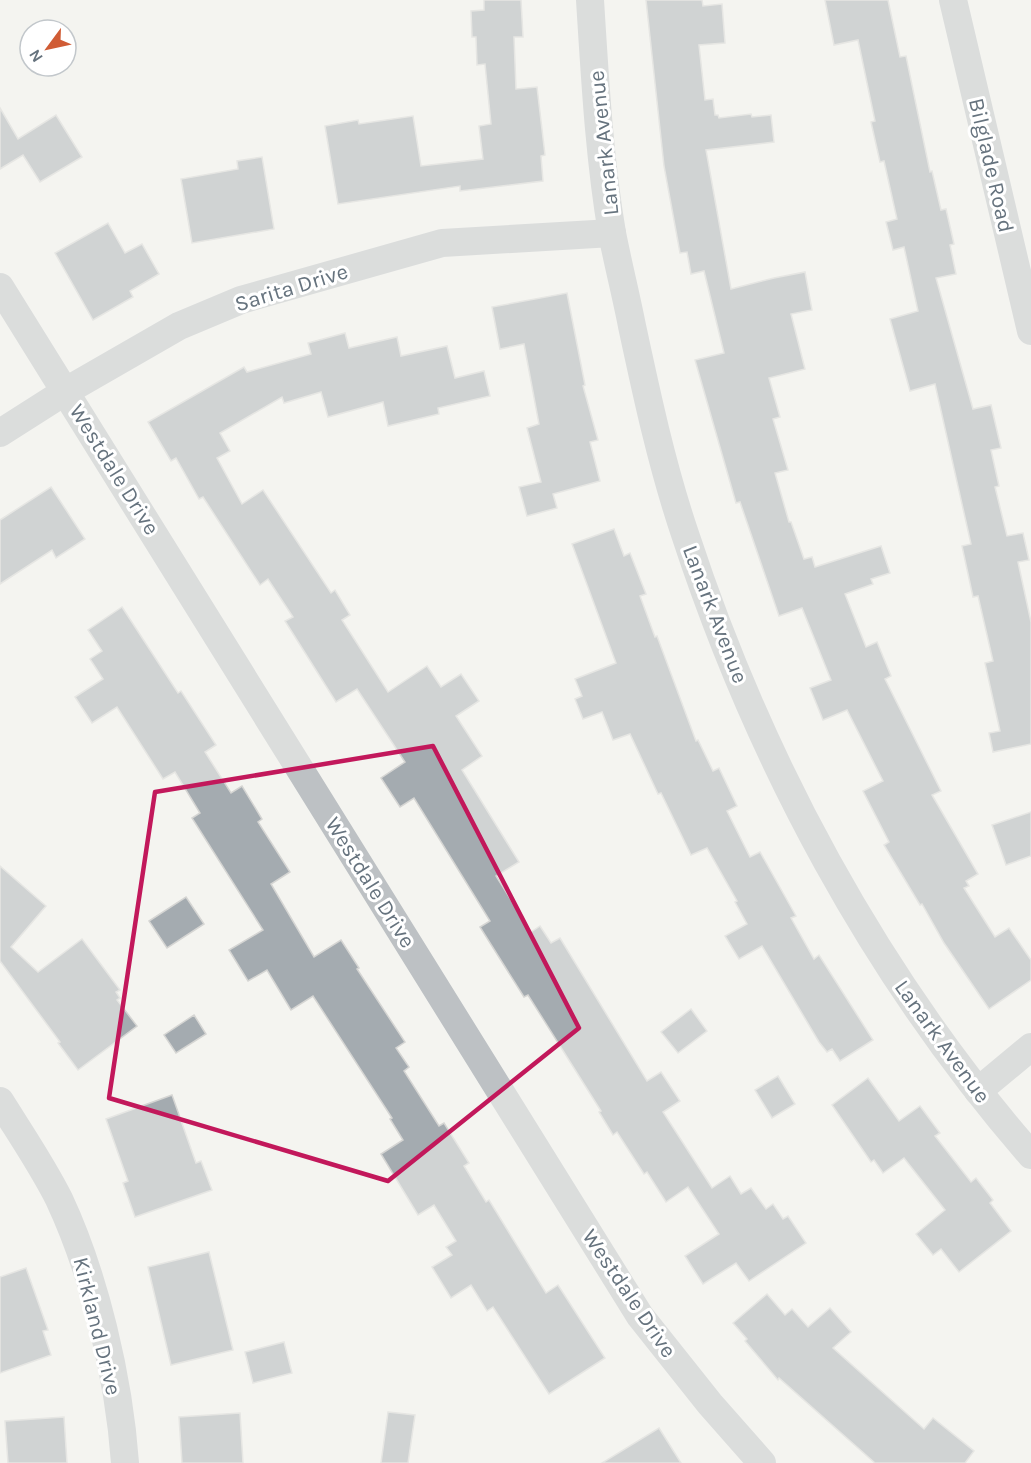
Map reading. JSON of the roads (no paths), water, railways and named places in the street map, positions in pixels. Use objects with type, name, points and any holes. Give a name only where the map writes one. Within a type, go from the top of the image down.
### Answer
[{"type":"street","name":"Lanark Avenue","points":[[590,0],[599,132],[612,233],[666,472],[685,535],[741,680],[796,802],[861,923],[930,1028],[978,1092],[1031,1155]]},
{"type":"street","name":"Bilglade Road","points":[[953,0],[1031,331]]},
{"type":"street","name":"Sarita Drive","points":[[0,433],[66,391],[179,326],[240,300],[442,243],[612,233]]},
{"type":"street","name":"Westdale Drive","points":[[0,286],[640,1316],[710,1404],[762,1463]]},
{"type":"street","points":[[978,1092],[1031,1047]]},
{"type":"street","name":"Kirkland Drive","points":[[0,1101],[58,1198],[86,1266],[106,1341],[123,1437],[125,1463]]}]
